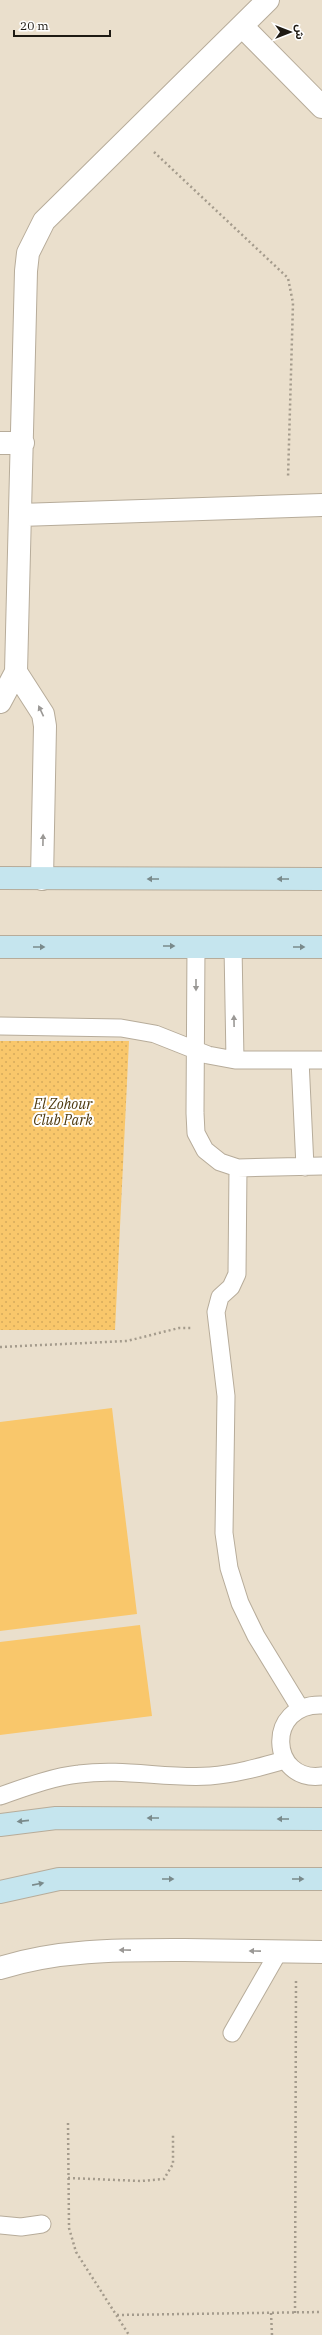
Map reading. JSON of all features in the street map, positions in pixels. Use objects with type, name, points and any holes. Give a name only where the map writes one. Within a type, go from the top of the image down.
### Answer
[{"type":"street","points":[[0,702],[16,672],[26,270],[28,253],[44,221],[268,0]]},
{"type":"street","points":[[242,26],[322,107]]},
{"type":"street","points":[[0,443],[22,443]]},
{"type":"street","points":[[20,515],[322,506]]},
{"type":"street","points":[[16,672],[43,714],[46,726],[42,879]]},
{"type":"street","points":[[0,878],[322,879]]},
{"type":"street","points":[[0,947],[322,947]]},
{"type":"street","points":[[0,1825],[56,1818],[322,1819]]},
{"type":"street","points":[[0,1892],[59,1879],[322,1878]]},
{"type":"street","points":[[0,1968],[21,1961],[68,1952],[322,1952]]},
{"type":"lane","points":[[196,946],[196,1133],[205,1150],[220,1162],[238,1168],[322,1166]]},
{"type":"lane","points":[[233,946],[235,1060]]},
{"type":"lane","points":[[0,1026],[138,1030],[155,1034],[195,1051],[235,1060],[322,1060]]},
{"type":"lane","points":[[300,1060],[305,1167]]},
{"type":"lane","points":[[238,1168],[237,1274],[231,1287],[217,1304],[218,1329],[226,1396],[223,1525],[229,1568],[240,1603],[256,1636],[300,1708]]},
{"type":"lane","points":[[322,1705],[312,1704],[300,1708],[290,1715],[283,1725],[280,1742],[285,1760],[292,1768],[303,1775],[322,1776]]},
{"type":"lane","points":[[0,1796],[40,1782],[79,1774],[117,1771],[210,1776],[248,1770],[285,1760]]},
{"type":"lane","points":[[232,2033],[288,1951]]},
{"type":"lane","points":[[0,2225],[22,2227],[42,2224]]},
{"type":"path","points":[[133,132],[288,278],[292,290],[293,316],[288,507]]},
{"type":"path","points":[[0,1347],[127,1341],[179,1328],[218,1329]]},
{"type":"path","points":[[288,1951],[295,2313]]},
{"type":"path","points":[[68,2122],[69,2228],[76,2252],[129,2335]]},
{"type":"path","points":[[68,2178],[141,2181],[164,2179],[173,2164],[173,2134]]},
{"type":"path","points":[[117,2315],[322,2312]]},
{"type":"path","points":[[271,2313],[272,2335]]},
{"type":"green space","name":"El Zohour Club Park","points":[[0,1041],[129,1041],[115,1330],[0,1330]]},
{"type":"green space","points":[[112,1408],[137,1614],[0,1631],[0,1422]]},
{"type":"green space","points":[[140,1625],[152,1716],[0,1735],[0,1642]]}]
